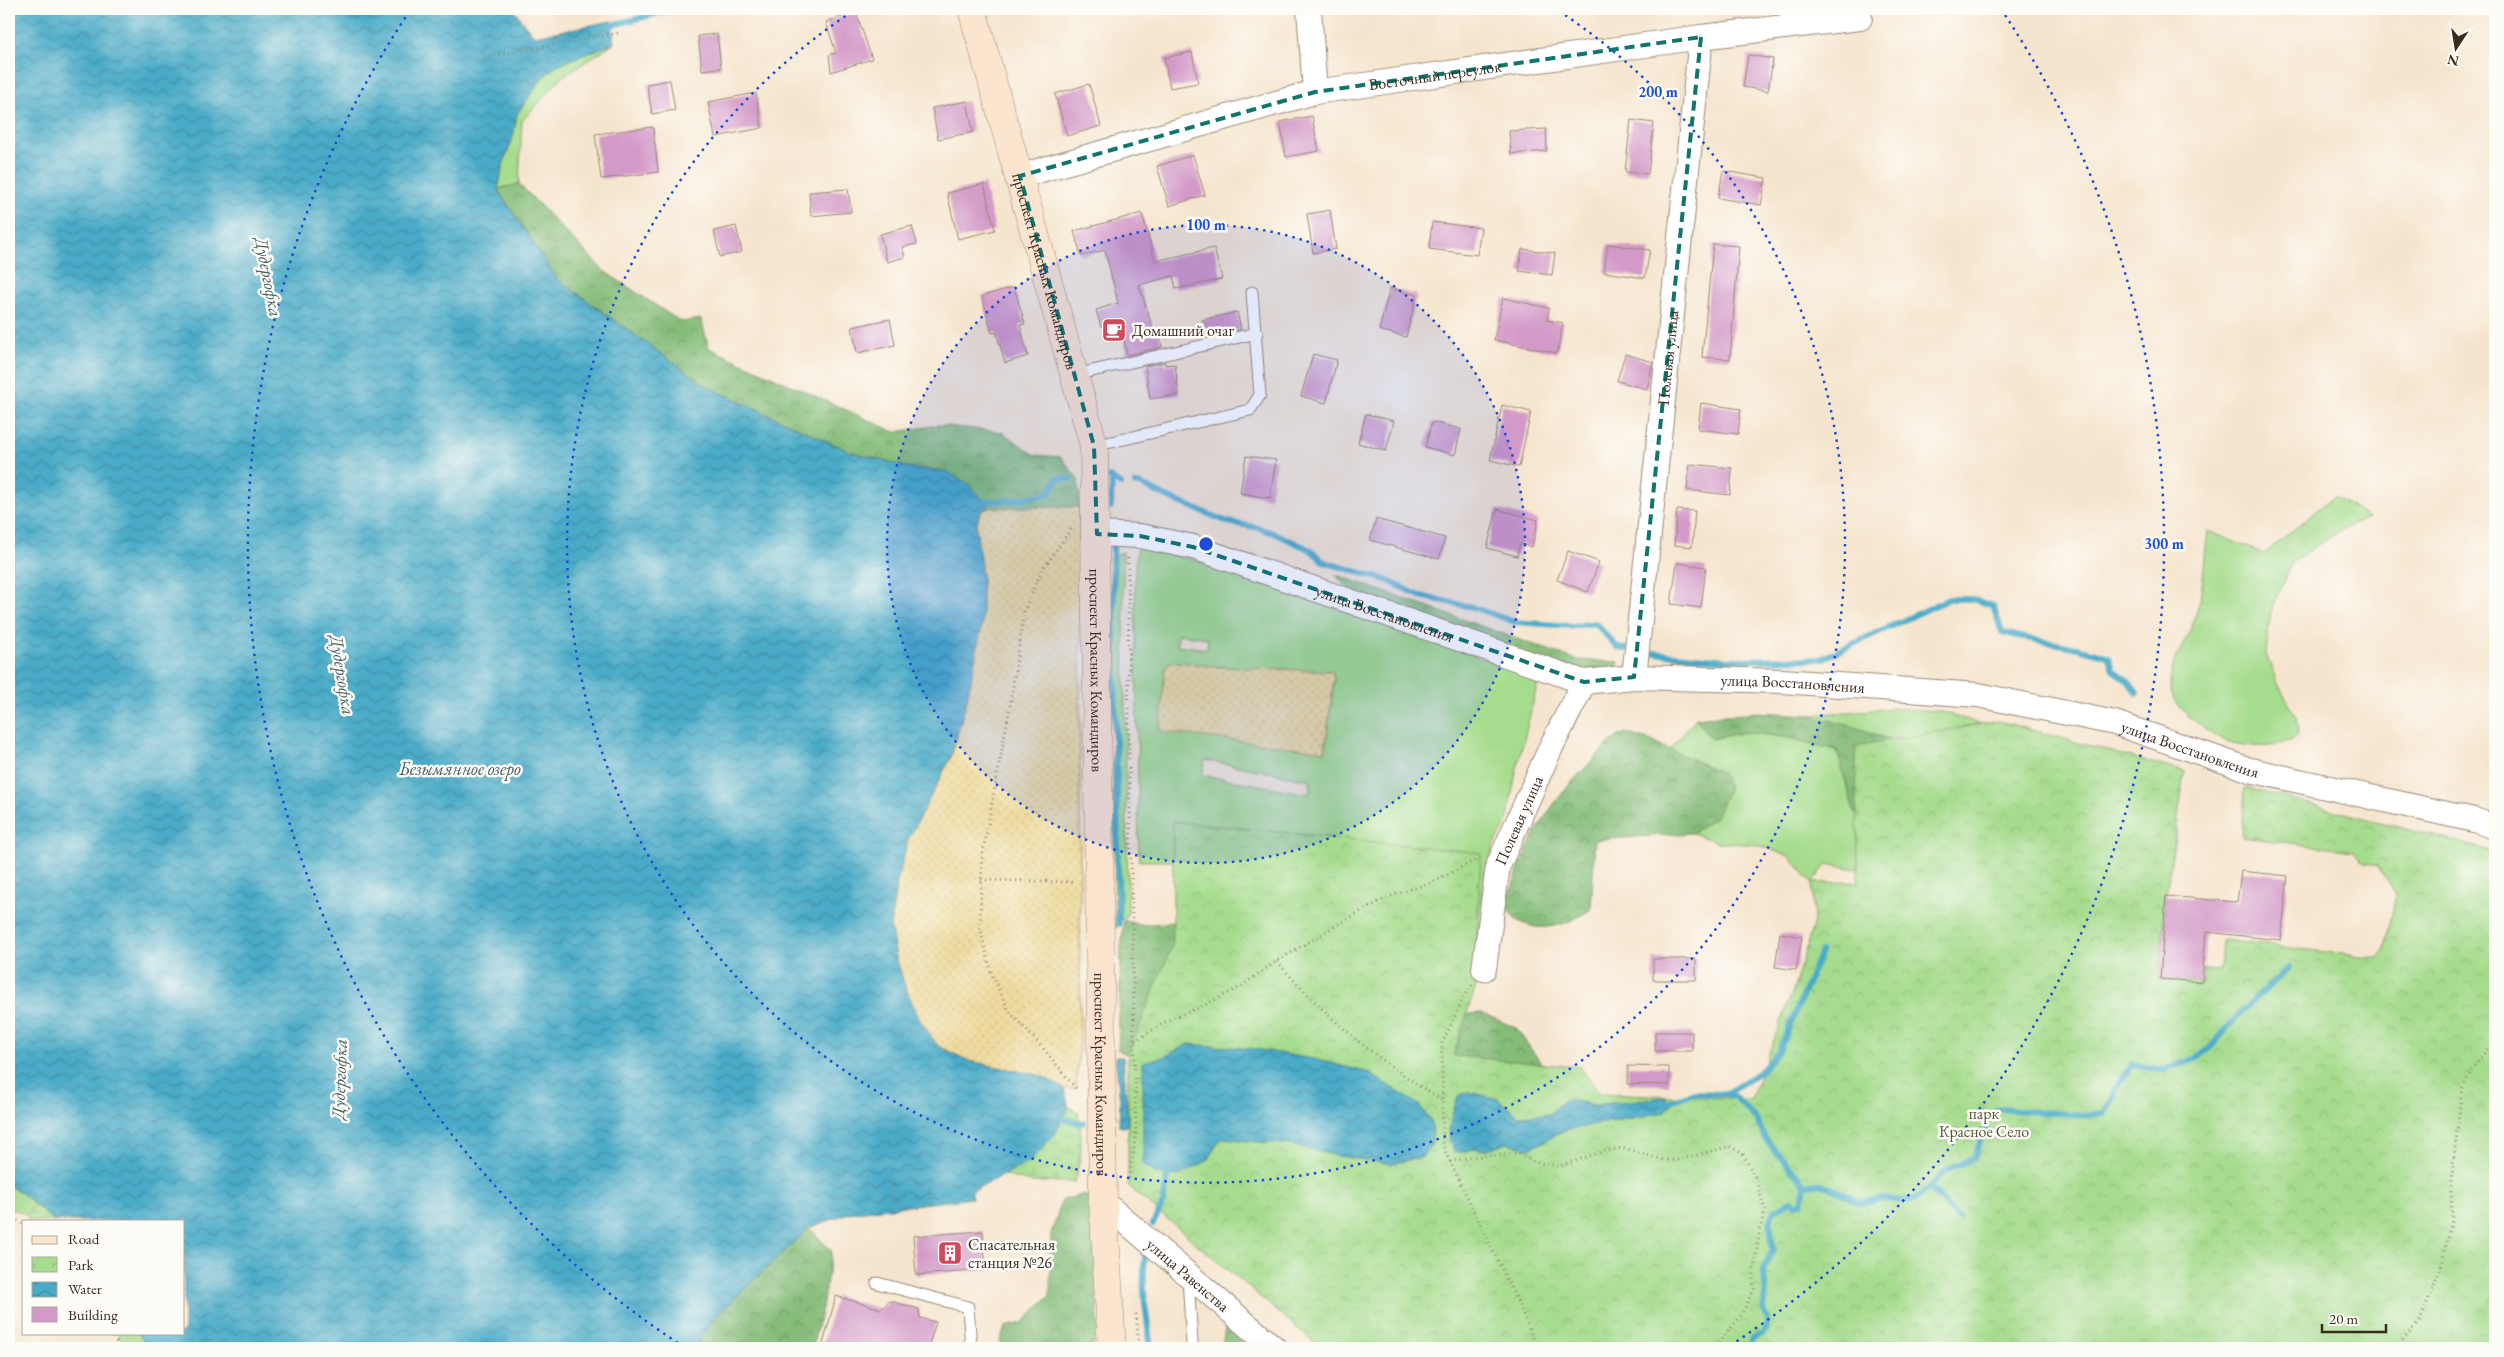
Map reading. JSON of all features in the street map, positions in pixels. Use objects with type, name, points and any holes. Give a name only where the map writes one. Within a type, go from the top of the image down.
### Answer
[{"type":"street","name":"проспект Красных Командиров","points":[[972,9],[1094,446],[1086,529],[1103,1202],[1112,1348]]},
{"type":"street","points":[[1310,9],[1316,92]]},
{"type":"street","name":"Восточный переулок","points":[[1020,176],[1316,92],[1701,38],[1860,18]]},
{"type":"street","name":"Полевая улица","points":[[1634,677],[1701,38]]},
{"type":"street","name":"улица Восстановления","points":[[1086,529],[1140,536],[1193,547],[1584,682],[1634,677],[1782,681],[1978,696],[2114,723],[2250,770],[2474,820],[2495,827]]},
{"type":"street","name":"Полевая улица","points":[[1484,969],[1494,884],[1498,866],[1551,747],[1584,682]]},
{"type":"street","name":"улица Равенства","points":[[1103,1202],[1274,1348]]},
{"type":"lane","points":[[1094,446],[1250,410],[1260,395],[1257,333],[1252,292]]},
{"type":"lane","points":[[1075,375],[1257,333]]},
{"type":"lane","points":[[1188,1276],[1192,1343]]},
{"type":"lane","points":[[877,1283],[968,1308],[971,1348]]},
{"type":"path","points":[[484,57],[619,33]]},
{"type":"path","points":[[1076,1089],[1048,1054],[1009,1011],[992,975],[980,928],[982,857],[1010,706],[1024,611],[1042,570],[1086,529]]},
{"type":"path","points":[[1128,552],[1129,756],[1136,1134],[1128,1183]]},
{"type":"path","points":[[1135,1041],[1170,1019],[1203,1006],[1240,987],[1277,961],[1359,912],[1391,896],[1436,880],[1506,846]]},
{"type":"path","points":[[1124,874],[1132,874]]},
{"type":"path","points":[[982,880],[1082,882]]},
{"type":"path","points":[[1277,961],[1298,987],[1376,1056],[1443,1101]]},
{"type":"path","points":[[1484,969],[1464,995],[1442,1044],[1443,1147],[1521,1309],[1537,1348]]},
{"type":"path","points":[[2396,1348],[2420,1321],[2442,1264],[2452,1219],[2451,1183],[2462,1088],[2474,1066],[2495,1042]]},
{"type":"path","points":[[1450,1162],[1470,1157],[1518,1153],[1534,1162],[1560,1166],[1598,1153],[1621,1148],[1664,1160],[1679,1160],[1730,1146],[1743,1154],[1755,1177],[1765,1210],[1756,1257],[1754,1289],[1740,1317],[1714,1348]]},
{"type":"path","points":[[890,1177],[896,1216]]},
{"type":"path","points":[[930,1183],[932,1208]]},
{"type":"path","points":[[9,1215],[22,1224]]},
{"type":"path","points":[[1136,1307],[1139,1348]]},
{"type":"path","points":[[112,1334],[120,1348]]},
{"type":"highlighted area","points":[[1701,37],[1634,677],[1584,682],[1193,547],[1140,536],[1097,534],[1094,446],[1020,176],[1315,92]]},
{"type":"green space","points":[[614,43],[562,77],[522,121],[519,184],[498,189],[503,165],[513,137],[517,114],[542,78],[557,65]]},
{"type":"green space","points":[[519,184],[604,271],[681,322],[701,319],[709,348],[895,432],[938,425],[1002,432],[1035,455],[1061,457],[1078,479],[1080,507],[989,508],[986,502],[946,471],[910,468],[849,451],[708,387],[557,279],[498,189]]},
{"type":"green space","points":[[2334,496],[2369,518],[2341,530],[2292,562],[2270,615],[2266,654],[2277,682],[2296,717],[2298,735],[2273,746],[2238,744],[2219,738],[2202,727],[2180,707],[2172,694],[2170,682],[2172,669],[2199,604],[2208,531],[2264,554]]},
{"type":"green space","points":[[1138,546],[1209,564],[1539,678],[1516,772],[1507,823],[1494,845],[1485,875],[1481,936],[1186,861],[1139,861],[1135,568]],"holes":[[[1178,634],[1208,638],[1207,649],[1177,645]],[[1175,662],[1221,667],[1332,671],[1334,679],[1325,751]],[[1205,760],[1311,780],[1309,794],[1202,775]]]},
{"type":"green space","points":[[1123,552],[1128,913],[1115,929],[1110,557]]},
{"type":"green space","points":[[1334,574],[1577,660],[1619,662],[1616,668],[1588,675],[1360,599]]},
{"type":"green space","points":[[1895,708],[1938,711],[1969,720],[2006,736],[1969,889],[1827,864],[1812,883],[1789,856],[1758,845],[1717,842],[1692,833],[1716,817],[1722,773],[1670,750],[1696,718],[1711,739],[1744,732],[1785,737],[1837,750],[1908,746],[1854,727],[1809,715]]},
{"type":"green space","points":[[1757,712],[1809,715],[1854,727],[1908,746],[1891,830],[1854,812],[1837,750],[1785,737],[1744,732],[1711,739],[1696,718]]},
{"type":"green space","name":"парк Красное Село","points":[[1999,721],[2185,772],[2166,893],[2159,979],[2203,983],[2204,969],[2220,970],[2222,940],[2378,958],[2385,948],[2396,895],[2378,865],[2364,862],[2353,851],[2242,837],[2245,787],[2495,852],[2495,1348],[1321,1348],[1128,1186],[1128,1055],[1173,943],[1173,821],[1481,853],[1477,929],[1479,977],[1453,1056],[1580,1067],[1599,1093],[1751,1099],[1794,988],[1814,921],[1812,883],[1858,882],[1856,746]]},
{"type":"green space","points":[[1625,733],[1649,740],[1722,773],[1729,787],[1716,817],[1692,833],[1595,840],[1591,909],[1575,919],[1556,926],[1538,927],[1519,921],[1505,906],[1524,856],[1537,829],[1572,782],[1608,745]]},
{"type":"green space","points":[[1194,899],[1143,1062],[1118,1050],[1121,947],[1124,920],[1139,925],[1175,922]]},
{"type":"green space","points":[[1482,1013],[1516,1028],[1548,1073],[1553,1108],[1319,1026]]},
{"type":"green space","points":[[1069,1107],[1078,1112],[1081,1130],[1079,1164],[1074,1182],[1030,1182],[1004,1175],[1027,1161],[1043,1147],[1056,1130]]},
{"type":"green space","points":[[9,1186],[20,1192],[35,1205],[26,1214],[9,1208]]},
{"type":"green space","points":[[1084,1194],[1092,1201],[1099,1337],[1091,1348],[998,1348],[1005,1327],[1022,1323],[1050,1296],[1051,1234],[1062,1200]]},
{"type":"green space","points":[[35,1205],[53,1220],[29,1220],[26,1214]]},
{"type":"green space","points":[[809,1228],[832,1251],[822,1308],[812,1348],[695,1348],[715,1317]]},
{"type":"green space","points":[[1225,1327],[1249,1348],[1222,1348]]},
{"type":"green space","points":[[118,1334],[139,1334],[148,1348],[128,1348]]},
{"type":"sand","points":[[1080,507],[1080,1034],[1076,1089],[1064,1089],[1042,1076],[969,1061],[938,1046],[921,1022],[906,989],[896,957],[890,925],[897,881],[908,840],[951,757],[967,700],[982,624],[982,576],[976,526],[981,511],[989,508]]},
{"type":"sand","points":[[1169,663],[1221,667],[1332,671],[1334,679],[1325,751],[1162,732],[1160,728],[1165,668]]},
{"type":"water","name":"Безымянное озеро","points":[[9,9],[513,9],[534,36],[612,21],[614,43],[557,65],[542,78],[517,114],[513,137],[503,165],[498,190],[557,279],[708,387],[849,451],[910,468],[946,471],[971,486],[989,508],[981,511],[976,526],[982,576],[982,624],[967,700],[951,757],[908,840],[897,881],[890,925],[896,957],[906,989],[921,1022],[938,1046],[969,1061],[1042,1076],[1064,1089],[1069,1107],[1055,1134],[1031,1161],[972,1191],[972,1198],[848,1213],[809,1228],[715,1317],[695,1348],[148,1348],[139,1334],[185,1334],[185,1220],[53,1220],[20,1192],[9,1186]]},
{"type":"water","points":[[1188,1044],[1256,1049],[1313,1059],[1367,1072],[1419,1105],[1430,1119],[1433,1133],[1431,1145],[1422,1157],[1391,1164],[1338,1156],[1290,1145],[1221,1138],[1208,1160],[1179,1176],[1157,1174],[1143,1164],[1143,1062],[1166,1056]]},
{"type":"water","points":[[1115,1057],[1123,1057],[1128,1120],[1127,1126],[1123,1127],[1119,1126],[1120,1099]]},
{"type":"water","points":[[1470,1092],[1498,1099],[1518,1116],[1549,1114],[1567,1099],[1594,1105],[1665,1097],[1673,1103],[1665,1112],[1565,1130],[1530,1149],[1508,1143],[1485,1150],[1474,1148],[1463,1152],[1454,1151],[1449,1130],[1450,1123],[1459,1095]]},
{"type":"building","points":[[856,12],[872,59],[831,72],[829,55],[836,53],[826,22]]},
{"type":"building","points":[[717,34],[721,68],[702,70],[698,36]]},
{"type":"building","points":[[1192,52],[1198,83],[1170,88],[1164,58]]},
{"type":"building","points":[[1748,55],[1773,59],[1768,91],[1743,87]]},
{"type":"building","points":[[670,80],[675,110],[652,114],[647,84]]},
{"type":"building","points":[[1089,84],[1101,126],[1067,136],[1055,94]]},
{"type":"building","points":[[756,93],[762,128],[715,137],[708,102]]},
{"type":"building","points":[[967,101],[973,132],[938,139],[932,108]]},
{"type":"building","points":[[1312,116],[1319,151],[1286,157],[1280,122]]},
{"type":"building","points":[[1631,120],[1654,123],[1648,174],[1625,172]]},
{"type":"building","points":[[653,127],[658,172],[601,179],[595,134]]},
{"type":"building","points":[[1546,129],[1547,151],[1511,154],[1509,131]]},
{"type":"building","points":[[1193,155],[1205,195],[1169,206],[1157,166]]},
{"type":"building","points":[[1723,171],[1766,178],[1761,205],[1718,198]]},
{"type":"building","points":[[984,184],[995,230],[958,239],[947,193]]},
{"type":"building","points":[[848,189],[851,212],[811,216],[809,192]]},
{"type":"building","points":[[1330,210],[1336,249],[1313,253],[1307,214]]},
{"type":"building","points":[[1142,213],[1155,261],[1214,248],[1222,279],[1176,289],[1173,276],[1139,285],[1154,332],[1158,331],[1162,347],[1127,355],[1123,334],[1110,337],[1107,325],[1101,327],[1096,310],[1118,303],[1105,250],[1081,256],[1074,231]]},
{"type":"building","points":[[1432,222],[1481,228],[1477,255],[1429,249]]},
{"type":"building","points":[[736,226],[742,252],[720,257],[714,231]]},
{"type":"building","points":[[912,226],[917,244],[902,247],[905,257],[887,262],[880,234]]},
{"type":"building","points":[[1608,244],[1650,250],[1645,278],[1604,272]]},
{"type":"building","points":[[1713,244],[1739,246],[1730,359],[1702,357]]},
{"type":"building","points":[[1522,249],[1555,253],[1552,275],[1519,271]]},
{"type":"building","points":[[1014,287],[1025,324],[1020,325],[1028,356],[1005,363],[996,332],[992,333],[982,296]]},
{"type":"building","points":[[1390,288],[1417,295],[1406,337],[1379,330]]},
{"type":"building","points":[[1503,298],[1549,308],[1547,320],[1563,323],[1557,353],[1494,340]]},
{"type":"building","points":[[1237,312],[1241,329],[1206,337],[1202,320]]},
{"type":"building","points":[[890,319],[895,345],[857,353],[852,327]]},
{"type":"building","points":[[1313,354],[1337,360],[1326,403],[1301,396]]},
{"type":"building","points":[[1625,354],[1653,362],[1647,389],[1617,381]]},
{"type":"building","points":[[1165,362],[1165,365],[1175,364],[1179,395],[1150,399],[1145,366]]},
{"type":"building","points":[[1701,403],[1741,409],[1738,434],[1698,429]]},
{"type":"building","points":[[1502,405],[1531,412],[1519,467],[1490,460]]},
{"type":"building","points":[[1366,414],[1394,421],[1386,451],[1358,443]]},
{"type":"building","points":[[1432,422],[1461,429],[1455,455],[1425,447]]},
{"type":"building","points":[[1246,456],[1276,460],[1270,498],[1240,493]]},
{"type":"building","points":[[1690,464],[1732,468],[1730,495],[1687,490]]},
{"type":"building","points":[[1497,509],[1538,520],[1532,547],[1520,544],[1517,556],[1487,548]]},
{"type":"building","points":[[1677,510],[1695,511],[1692,547],[1674,545]]},
{"type":"building","points":[[1376,519],[1445,538],[1439,559],[1370,540]]},
{"type":"building","points":[[1568,551],[1599,562],[1588,592],[1557,580]]},
{"type":"building","points":[[1677,563],[1706,567],[1701,608],[1671,604]]},
{"type":"building","points":[[2241,871],[2288,876],[2281,940],[2206,932],[2202,982],[2160,979],[2166,896],[2237,902]]},
{"type":"building","points":[[1780,933],[1802,937],[1796,970],[1775,967]]},
{"type":"building","points":[[1653,959],[1696,959],[1696,980],[1653,980]]},
{"type":"building","points":[[1655,1032],[1692,1032],[1692,1051],[1655,1051]]},
{"type":"building","points":[[1628,1066],[1669,1067],[1669,1085],[1628,1084]]},
{"type":"building","name":"Спасательная станция №26","points":[[983,1231],[986,1270],[916,1275],[913,1236]]},
{"type":"building","points":[[836,1296],[881,1309],[890,1301],[919,1309],[920,1318],[936,1322],[928,1348],[822,1348]]},
{"type":"waterway","points":[[612,25],[676,9]]},
{"type":"waterway","points":[[1109,477],[1121,484]]},
{"type":"waterway","points":[[979,502],[1016,500],[1048,494],[1058,478],[1071,479]]},
{"type":"waterway","points":[[1111,507],[1112,478]]},
{"type":"waterway","points":[[1135,484],[1140,484],[1228,522],[1259,528],[1276,534],[1311,550],[1324,562],[1386,580],[1420,596],[1472,607],[1515,622],[1573,626],[1595,623],[1618,648],[1625,649]]},
{"type":"waterway","points":[[1113,545],[1119,924]]},
{"type":"waterway","points":[[1654,653],[1727,660],[1821,659],[1949,599],[1972,599],[1993,606],[2002,632],[2083,649],[2109,657],[2113,670],[2128,681],[2137,693]]},
{"type":"waterway","points":[[1726,1094],[1762,1070],[1779,1051],[1821,952]]},
{"type":"waterway","points":[[1805,1185],[1828,1186],[1860,1203],[1881,1199],[1904,1201],[1916,1199],[1947,1170],[1974,1158],[1989,1117],[1997,1109],[2085,1115],[2104,1113],[2113,1099],[2115,1088],[2132,1065],[2164,1070],[2196,1058],[2211,1047],[2241,1012],[2289,968]]},
{"type":"waterway","points":[[1664,1103],[1694,1093],[1726,1094],[1735,1097],[1756,1119],[1766,1140],[1805,1185],[1802,1203],[1795,1204],[1791,1201],[1773,1212],[1770,1222],[1773,1249],[1763,1270],[1766,1290],[1763,1310],[1767,1317],[1766,1329],[1762,1334],[1752,1338],[1751,1348]]},
{"type":"waterway","points":[[1057,1115],[1066,1120],[1084,1123]]},
{"type":"waterway","points":[[1153,1224],[1163,1203],[1169,1168]]},
{"type":"waterway","points":[[1930,1188],[1958,1217]]},
{"type":"waterway","points":[[1147,1248],[1144,1285],[1151,1348]]},
{"type":"place","name":"Домашний очаг","points":[[1114,330]]},
{"type":"place","name":"Спасательная станция №26","points":[[950,1253]]},
{"type":"water label","name":"Дудергофка","points":[[269,277]]},
{"type":"water label","name":"Дудергофка","points":[[343,675]]},
{"type":"water label","name":"Дудергофка","points":[[339,1079]]}]
